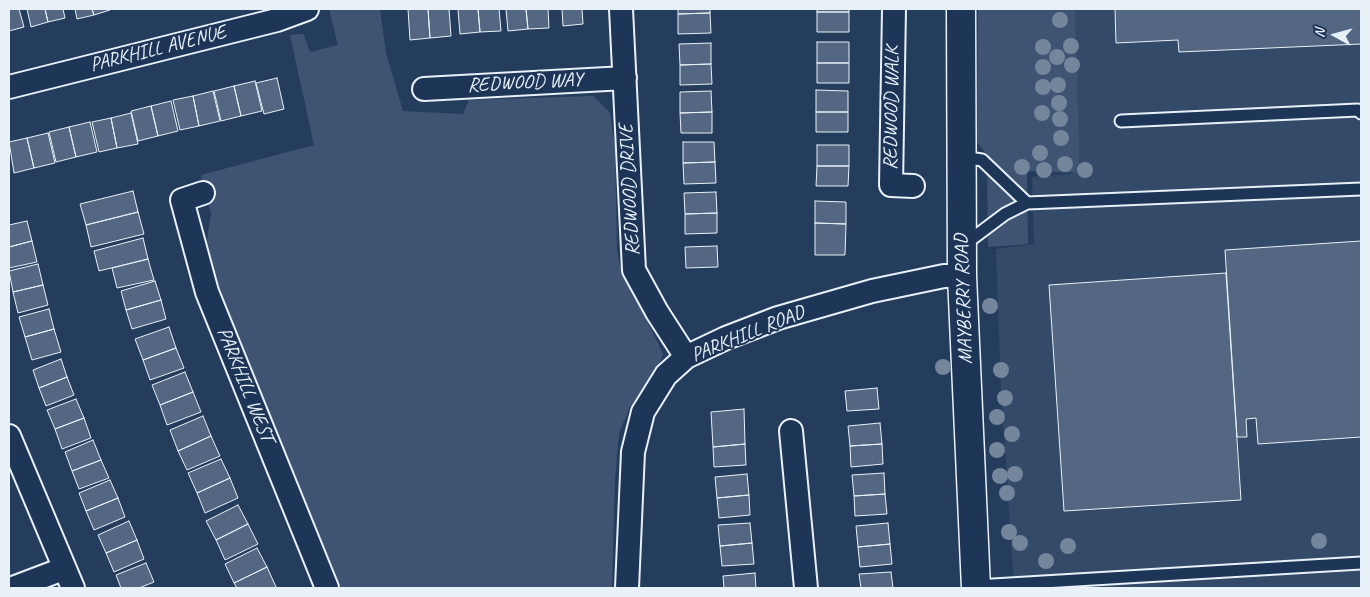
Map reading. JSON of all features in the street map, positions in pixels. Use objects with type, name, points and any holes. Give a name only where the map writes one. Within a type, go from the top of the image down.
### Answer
[{"type":"street","name":"REDWOOD DRIVE","points":[[621,9],[634,270],[656,312],[686,358]]},
{"type":"street","name":"REDWOOD WALK","points":[[894,9],[890,185],[913,186]]},
{"type":"street","name":"MAYBERRY ROAD","points":[[961,9],[962,276],[976,587]]},
{"type":"street","name":"PARKHILL AVENUE","points":[[9,87],[309,13]]},
{"type":"street","name":"REDWOOD WAY","points":[[424,88],[625,78]]},
{"type":"street","name":"PARKHILL WEST","points":[[203,193],[182,200],[207,292],[327,588]]},
{"type":"street","name":"PARKHILL ROAD","points":[[627,588],[632,452],[643,412],[666,375],[686,358],[726,338],[778,318],[872,291],[944,276],[962,276]]},
{"type":"street","points":[[791,431],[806,588]]},
{"type":"street","points":[[9,436],[68,579],[13,588]]},
{"type":"lane","points":[[1121,121],[1358,110],[1361,113]]},
{"type":"lane","points":[[961,157],[982,160],[1027,203]]},
{"type":"lane","points":[[962,247],[1005,214],[1027,203],[1361,189]]},
{"type":"lane","points":[[976,587],[1361,563]]},
{"type":"shaded area","points":[[329,9],[380,9],[386,53],[403,111],[463,114],[469,100],[593,96],[610,113],[615,147],[617,249],[619,262],[663,354],[660,363],[630,407],[619,433],[615,480],[612,588],[340,588],[258,393],[225,309],[206,246],[211,214],[201,175],[314,145],[290,35],[304,35],[310,52],[338,45]]},
{"type":"shaded area","points":[[978,9],[1075,9],[1080,173],[1027,171],[1028,244],[988,247],[987,154],[977,142]]},
{"type":"shaded area","points":[[1075,9],[1361,9],[1361,588],[1014,588],[1001,388],[996,249],[1034,244],[1032,177],[1080,173]]},
{"type":"building","points":[[9,9],[19,9],[24,27],[9,31]]},
{"type":"building","points":[[27,9],[45,9],[48,22],[31,27]]},
{"type":"building","points":[[45,9],[63,9],[65,18],[48,22]]},
{"type":"building","points":[[75,9],[92,9],[94,15],[77,19]]},
{"type":"building","points":[[92,9],[110,9],[110,10],[94,15]]},
{"type":"building","points":[[408,9],[428,9],[430,38],[410,40]]},
{"type":"building","points":[[428,9],[449,9],[451,36],[430,38]]},
{"type":"building","points":[[458,9],[478,9],[480,32],[460,34]]},
{"type":"building","points":[[478,9],[499,9],[501,31],[480,32]]},
{"type":"building","points":[[506,9],[526,9],[528,29],[508,31]]},
{"type":"building","points":[[526,9],[548,9],[549,28],[528,29]]},
{"type":"building","points":[[562,9],[582,9],[583,24],[563,26]]},
{"type":"building","points":[[678,9],[710,9],[710,13],[678,14]]},
{"type":"building","points":[[817,9],[849,9],[849,12],[817,12]]},
{"type":"building","points":[[1115,9],[1361,9],[1361,44],[1179,52],[1178,40],[1116,43]]},
{"type":"building","points":[[817,12],[849,12],[849,32],[817,32]]},
{"type":"building","points":[[710,13],[711,33],[678,34],[678,14]]},
{"type":"building","points":[[817,42],[849,42],[849,63],[817,63]]},
{"type":"building","points":[[711,43],[711,64],[680,65],[679,44]]},
{"type":"building","points":[[817,63],[849,63],[849,83],[817,83]]},
{"type":"building","points":[[711,64],[712,84],[680,85],[680,65]]},
{"type":"building","points":[[277,78],[284,109],[264,114],[256,83]]},
{"type":"building","points":[[255,81],[262,111],[241,116],[234,86]]},
{"type":"building","points":[[234,86],[241,116],[221,121],[214,91]]},
{"type":"building","points":[[816,90],[848,91],[848,112],[816,112]]},
{"type":"building","points":[[213,91],[220,121],[199,126],[193,96]]},
{"type":"building","points":[[711,91],[712,112],[680,113],[680,92]]},
{"type":"building","points":[[193,96],[199,126],[180,130],[173,100]]},
{"type":"building","points":[[171,101],[178,131],[158,136],[151,106]]},
{"type":"building","points":[[151,106],[158,136],[138,141],[131,111]]},
{"type":"building","points":[[712,112],[712,133],[681,133],[680,113]]},
{"type":"building","points":[[816,112],[848,112],[848,132],[816,132]]},
{"type":"building","points":[[131,113],[138,144],[117,148],[111,118]]},
{"type":"building","points":[[111,118],[117,148],[99,152],[92,122]]},
{"type":"building","points":[[90,122],[97,152],[76,157],[69,127]]},
{"type":"building","points":[[69,127],[76,157],[56,162],[49,132]]},
{"type":"building","points":[[48,133],[55,163],[34,168],[27,138]]},
{"type":"building","points":[[27,138],[34,168],[14,173],[9,142]]},
{"type":"building","points":[[683,142],[714,142],[715,162],[683,163]]},
{"type":"building","points":[[817,145],[849,145],[849,166],[817,166]]},
{"type":"building","points":[[715,162],[716,183],[684,184],[683,163]]},
{"type":"building","points":[[817,166],[849,166],[848,186],[816,186]]},
{"type":"building","points":[[133,191],[138,212],[86,225],[80,204]]},
{"type":"building","points":[[716,192],[717,213],[685,214],[684,193]]},
{"type":"building","points":[[815,201],[846,202],[846,224],[815,223]]},
{"type":"building","points":[[138,212],[144,234],[91,247],[86,225]]},
{"type":"building","points":[[717,213],[717,233],[685,234],[685,214]]},
{"type":"building","points":[[27,221],[32,241],[9,247],[9,225]]},
{"type":"building","points":[[815,223],[846,224],[845,255],[815,255]]},
{"type":"building","points":[[143,238],[148,259],[99,271],[94,251]]},
{"type":"building","points":[[32,241],[37,262],[9,268],[9,247]]},
{"type":"building","points":[[1361,241],[1361,437],[1258,444],[1256,418],[1246,419],[1247,437],[1237,437],[1225,250]]},
{"type":"building","points":[[717,246],[718,267],[686,268],[685,247]]},
{"type":"building","points":[[148,259],[154,280],[117,288],[112,268]]},
{"type":"building","points":[[38,264],[43,285],[13,292],[9,271]]},
{"type":"building","points":[[1226,273],[1241,500],[1064,511],[1049,285]]},
{"type":"building","points":[[155,281],[161,300],[126,310],[121,291]]},
{"type":"building","points":[[43,285],[48,305],[18,313],[13,292]]},
{"type":"building","points":[[161,300],[166,319],[132,329],[126,310]]},
{"type":"building","points":[[49,309],[54,329],[25,337],[19,317]]},
{"type":"building","points":[[169,327],[176,348],[143,360],[135,339]]},
{"type":"building","points":[[54,329],[61,352],[32,360],[25,337]]},
{"type":"building","points":[[176,348],[184,368],[150,380],[143,360]]},
{"type":"building","points":[[61,359],[67,377],[39,388],[33,370]]},
{"type":"building","points":[[185,372],[193,392],[160,405],[152,385]]},
{"type":"building","points":[[67,377],[74,395],[46,406],[39,388]]},
{"type":"building","points":[[877,388],[879,409],[847,411],[845,391]]},
{"type":"building","points":[[193,392],[201,412],[167,425],[160,405]]},
{"type":"building","points":[[76,399],[84,418],[55,429],[47,410]]},
{"type":"building","points":[[744,409],[745,444],[713,447],[711,412]]},
{"type":"building","points":[[203,416],[211,436],[178,451],[170,430]]},
{"type":"building","points":[[84,418],[91,438],[62,449],[55,429]]},
{"type":"building","points":[[880,423],[882,444],[850,446],[848,426]]},
{"type":"building","points":[[211,436],[220,456],[187,470],[178,451]]},
{"type":"building","points":[[93,440],[101,460],[72,471],[65,452]]},
{"type":"building","points":[[745,444],[746,465],[714,467],[713,447]]},
{"type":"building","points":[[882,444],[883,464],[851,467],[850,446]]},
{"type":"building","points":[[221,459],[230,478],[197,493],[188,473]]},
{"type":"building","points":[[101,460],[109,478],[79,489],[72,471]]},
{"type":"building","points":[[884,473],[885,494],[854,496],[852,475]]},
{"type":"building","points":[[747,474],[749,495],[717,498],[715,477]]},
{"type":"building","points":[[230,478],[238,498],[205,513],[197,493]]},
{"type":"building","points":[[110,480],[118,498],[86,511],[79,493]]},
{"type":"building","points":[[885,494],[887,514],[855,516],[854,496]]},
{"type":"building","points":[[749,495],[750,515],[719,518],[717,498]]},
{"type":"building","points":[[118,498],[125,517],[94,530],[86,511]]},
{"type":"building","points":[[238,505],[248,524],[216,540],[206,521]]},
{"type":"building","points":[[129,521],[137,540],[106,553],[98,535]]},
{"type":"building","points":[[750,523],[752,543],[720,546],[718,525]]},
{"type":"building","points":[[888,523],[890,544],[858,547],[856,526]]},
{"type":"building","points":[[248,524],[258,544],[225,560],[216,540]]},
{"type":"building","points":[[137,540],[144,559],[114,572],[106,553]]},
{"type":"building","points":[[752,543],[754,564],[722,566],[720,546]]},
{"type":"building","points":[[890,544],[892,564],[860,567],[858,547]]},
{"type":"building","points":[[257,548],[267,567],[234,583],[225,564]]},
{"type":"building","points":[[146,563],[154,582],[139,588],[121,588],[116,575]]},
{"type":"building","points":[[267,567],[276,587],[237,588],[234,583]]},
{"type":"building","points":[[891,572],[893,588],[861,588],[859,574]]},
{"type":"building","points":[[755,573],[756,588],[724,588],[723,576]]}]
